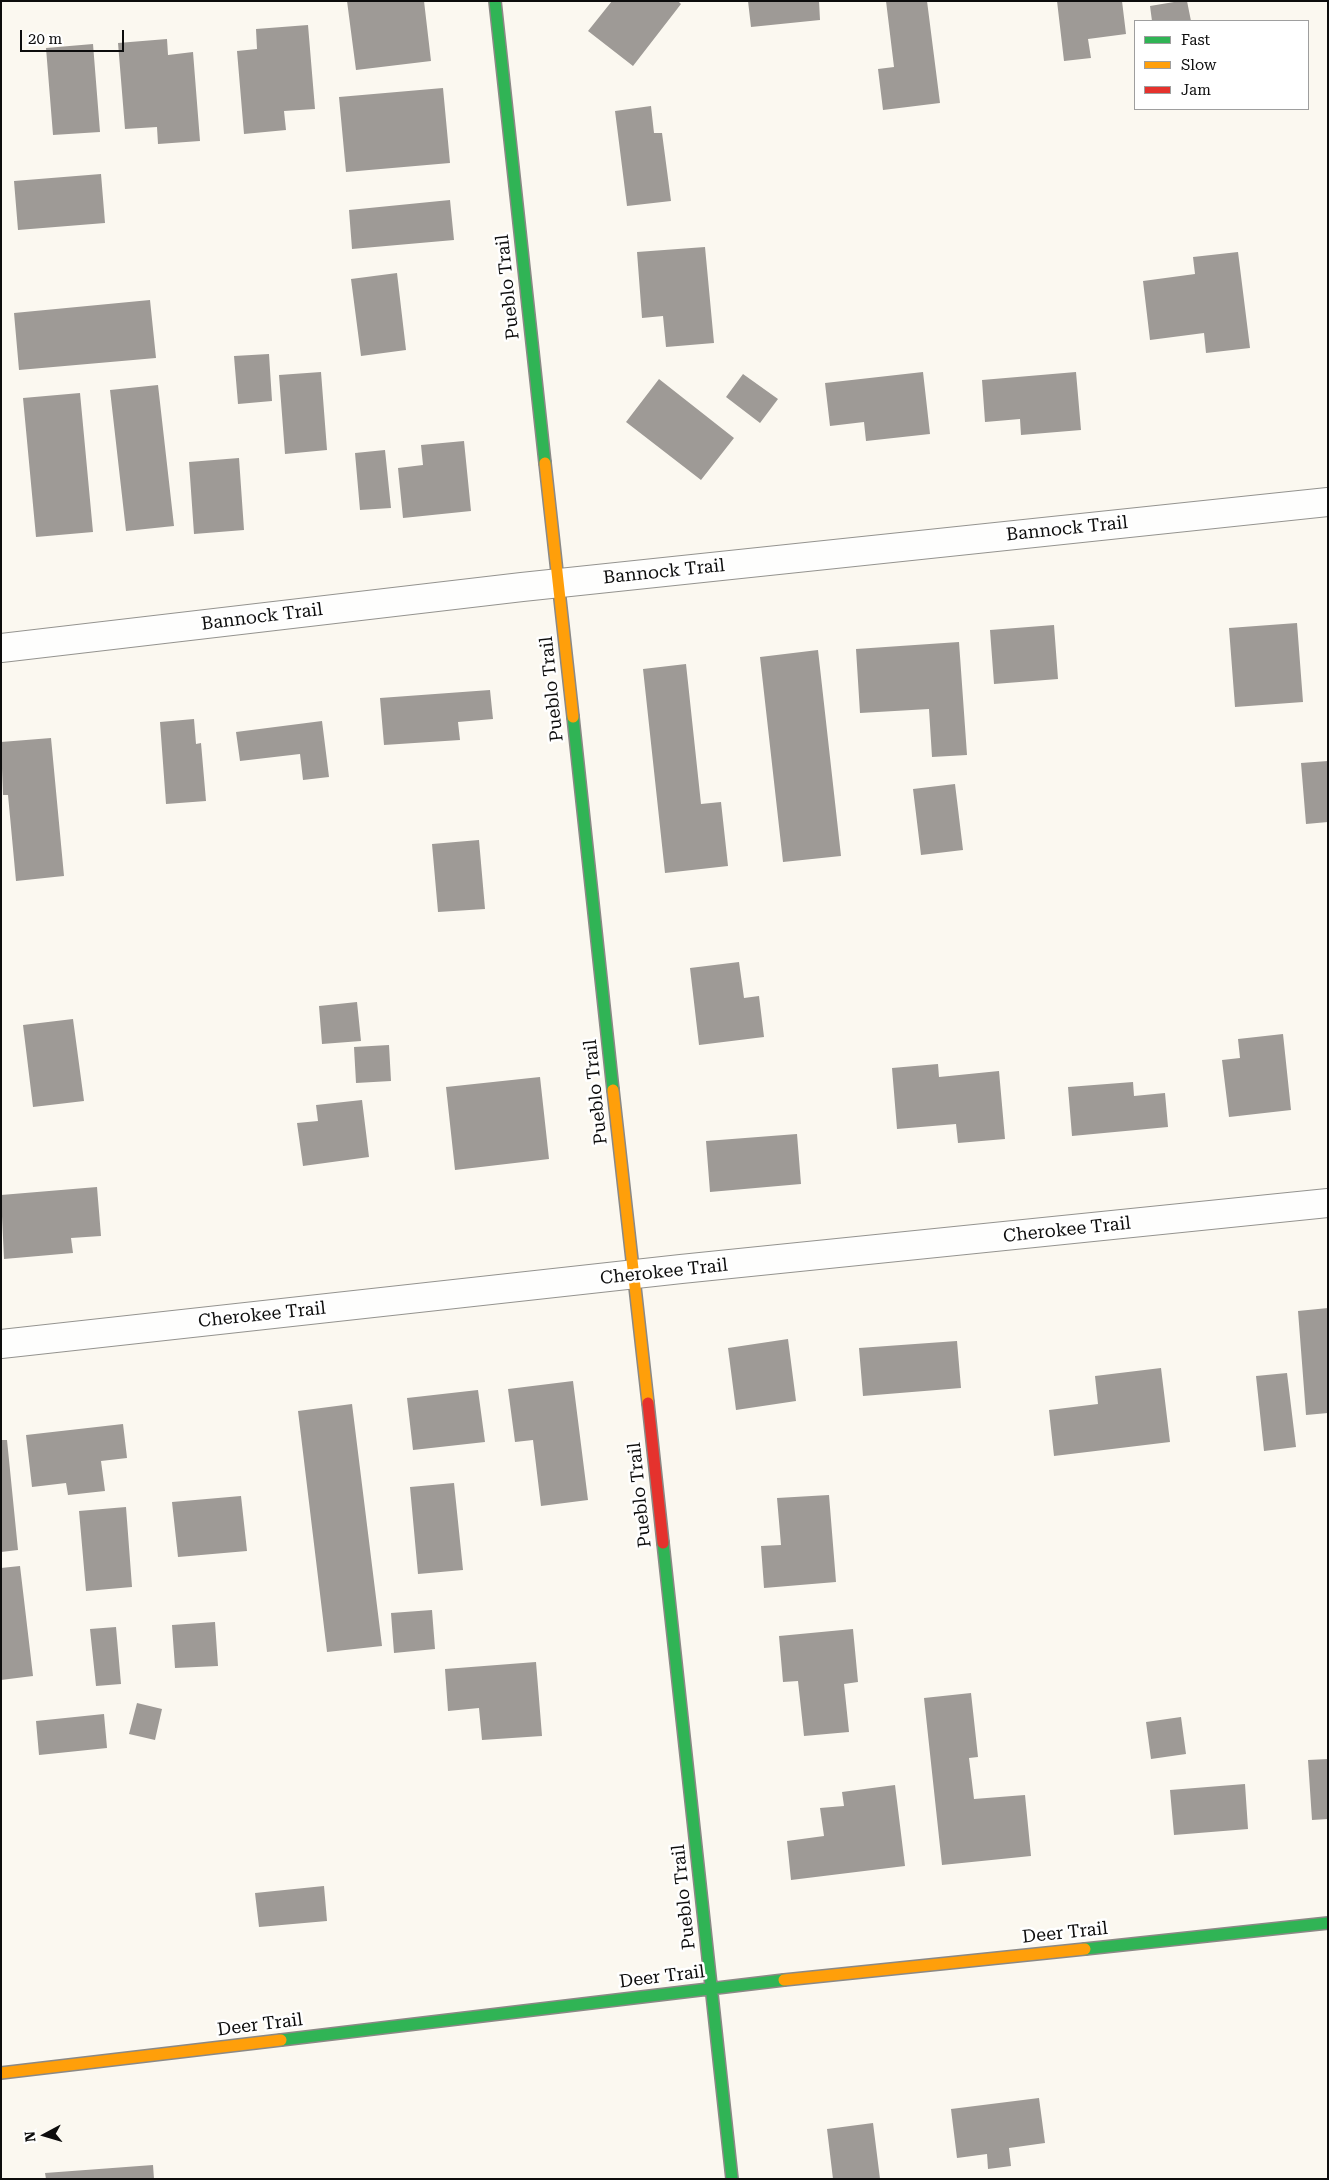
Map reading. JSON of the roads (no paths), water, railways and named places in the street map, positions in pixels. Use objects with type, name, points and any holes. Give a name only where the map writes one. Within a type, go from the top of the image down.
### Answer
[{"type":"street","name":"Pueblo Trail","points":[[495,1],[732,2179]]},
{"type":"street","name":"Bannock Trail","points":[[1,648],[558,583],[1328,502]]},
{"type":"street","name":"Cherokee Trail","points":[[1,1344],[634,1275],[1328,1203]]},
{"type":"street","name":"Deer Trail","points":[[1,2073],[712,1988],[1328,1923]]}]
